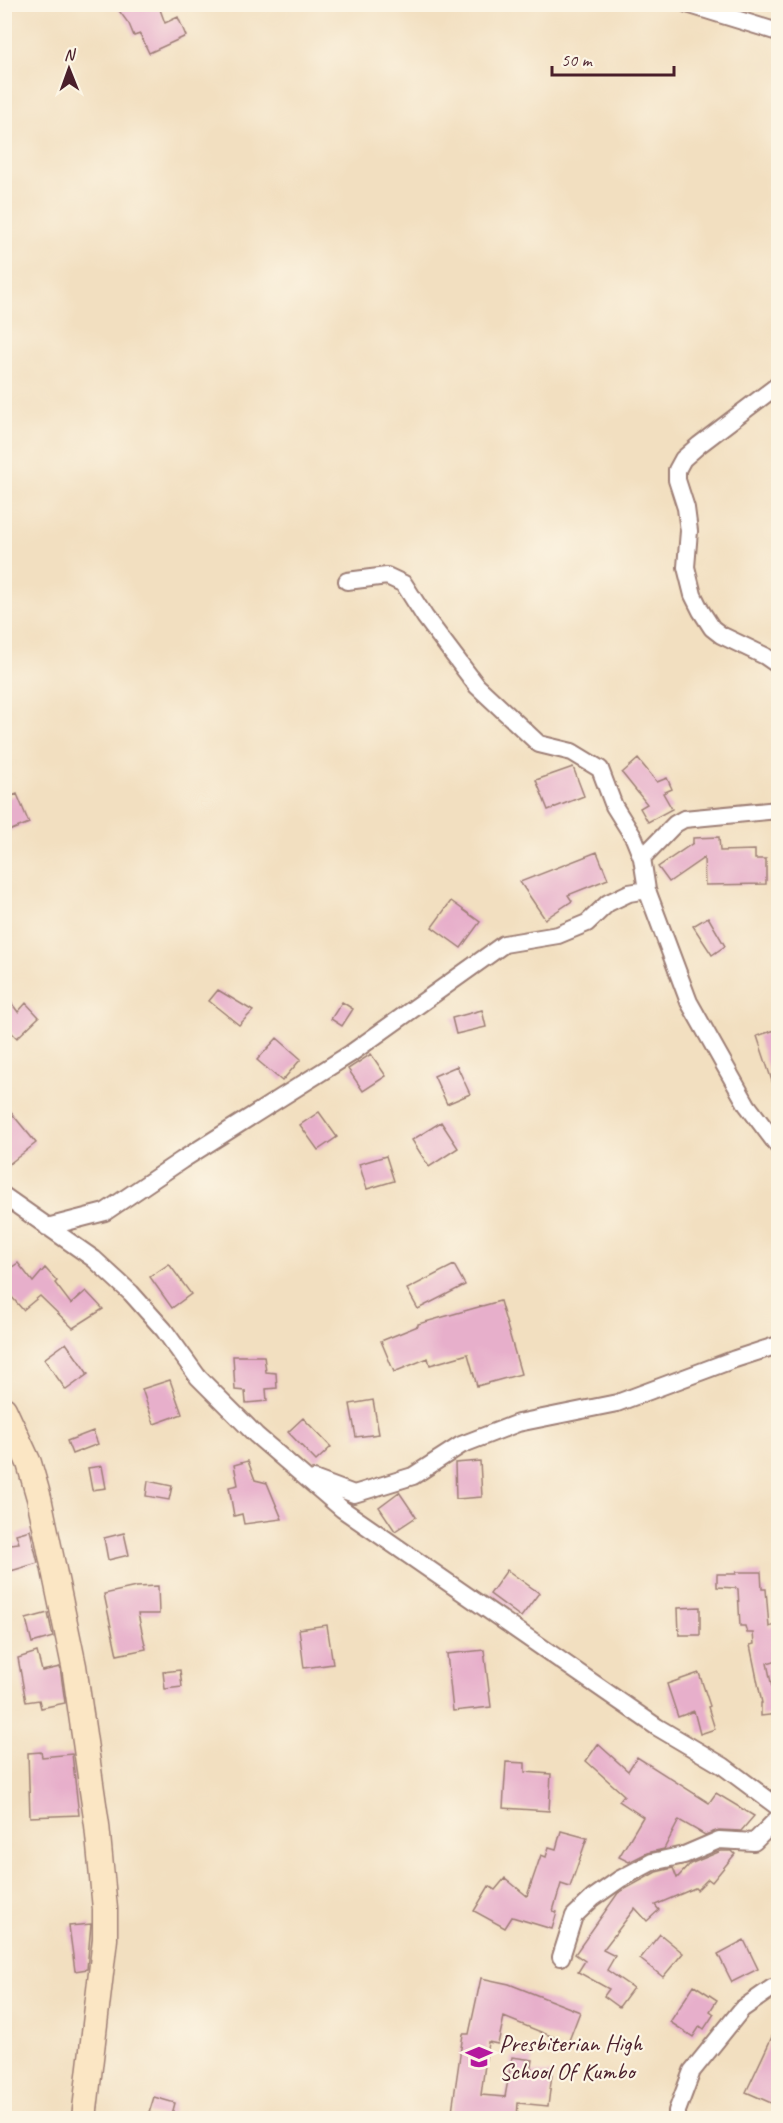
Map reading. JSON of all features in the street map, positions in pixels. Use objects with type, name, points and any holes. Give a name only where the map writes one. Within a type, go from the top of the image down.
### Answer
[{"type":"street","points":[[687,4],[778,32]]},
{"type":"street","points":[[778,385],[683,459],[677,470],[677,480],[686,508],[689,531],[686,567],[693,595],[701,611],[712,628],[721,635],[758,652],[778,665]]},
{"type":"street","points":[[346,581],[387,576],[404,584],[425,617],[477,686],[539,744],[572,752],[600,769],[614,806],[634,838],[642,858],[647,891],[689,1002],[747,1105],[778,1146]]},
{"type":"street","points":[[642,858],[675,824],[684,819],[778,810]]},
{"type":"street","points":[[47,1227],[105,1212],[182,1160],[350,1054],[504,944],[558,935],[587,923],[608,903],[629,893],[647,891]]},
{"type":"street","points":[[4,1196],[94,1259],[164,1330],[198,1377],[256,1435],[342,1509],[657,1727],[723,1766],[778,1807]]},
{"type":"street","points":[[302,1474],[354,1494],[413,1476],[462,1445],[518,1423],[616,1403],[778,1345]]},
{"type":"street","points":[[4,1409],[29,1463],[39,1498],[74,1666],[97,1825],[105,1909],[105,1939],[84,2118]]},
{"type":"street","points":[[561,1957],[574,1916],[593,1898],[620,1879],[652,1862],[684,1855],[719,1840],[754,1842],[778,1818]]},
{"type":"street","points":[[677,2118],[677,2111],[692,2070],[742,2009],[772,1988],[778,1988]]},
{"type":"building","points":[[114,4],[158,4],[165,23],[178,17],[186,36],[149,53],[140,34],[134,36],[129,24]]},
{"type":"building","points":[[638,759],[657,782],[667,778],[672,789],[663,793],[672,809],[648,822],[640,808],[647,804],[622,773]]},
{"type":"building","points":[[573,767],[584,796],[548,810],[536,780]]},
{"type":"building","points":[[17,794],[29,823],[4,833],[4,799]]},
{"type":"building","points":[[719,837],[720,851],[755,850],[755,859],[766,859],[766,884],[705,885],[704,858],[669,882],[658,867],[693,843],[693,838]]},
{"type":"building","points":[[597,852],[608,879],[568,895],[572,901],[545,919],[520,882]]},
{"type":"building","points":[[451,901],[480,922],[461,948],[432,927]]},
{"type":"building","points":[[708,917],[725,946],[712,955],[693,926]]},
{"type":"building","points":[[218,990],[253,1011],[239,1025],[209,1001]]},
{"type":"building","points":[[4,993],[18,1012],[26,1003],[39,1017],[17,1038],[4,1025]]},
{"type":"building","points":[[342,1002],[353,1009],[342,1026],[331,1019]]},
{"type":"building","points":[[482,1010],[486,1027],[456,1034],[452,1018]]},
{"type":"building","points":[[778,1029],[778,1092],[776,1093],[757,1036]]},
{"type":"building","points":[[277,1038],[301,1059],[282,1081],[257,1060]]},
{"type":"building","points":[[371,1054],[386,1076],[363,1091],[348,1069]]},
{"type":"building","points":[[457,1066],[470,1094],[447,1104],[434,1076]]},
{"type":"building","points":[[4,1104],[36,1143],[4,1168]]},
{"type":"building","points":[[319,1112],[337,1137],[318,1150],[300,1125]]},
{"type":"building","points":[[441,1122],[458,1148],[429,1167],[412,1140]]},
{"type":"building","points":[[386,1156],[394,1181],[367,1189],[359,1164]]},
{"type":"building","points":[[18,1263],[33,1282],[45,1268],[57,1281],[55,1283],[71,1304],[86,1291],[103,1309],[73,1328],[40,1296],[23,1310],[4,1288],[4,1273]]},
{"type":"building","points":[[169,1264],[191,1294],[172,1308],[150,1277]]},
{"type":"building","points":[[454,1265],[465,1285],[418,1309],[407,1289]]},
{"type":"building","points":[[500,1301],[521,1374],[477,1386],[468,1354],[430,1365],[428,1358],[394,1372],[381,1341],[418,1326],[418,1324]]},
{"type":"building","points":[[66,1343],[88,1374],[66,1390],[44,1359]]},
{"type":"building","points":[[233,1356],[264,1356],[266,1372],[276,1373],[277,1388],[266,1389],[267,1401],[246,1403],[245,1391],[235,1390]]},
{"type":"building","points":[[170,1380],[182,1414],[154,1424],[142,1389]]},
{"type":"building","points":[[373,1400],[379,1434],[356,1437],[350,1404]]},
{"type":"building","points":[[303,1418],[331,1447],[316,1461],[288,1432]]},
{"type":"building","points":[[93,1431],[98,1444],[72,1454],[67,1441]]},
{"type":"building","points":[[248,1461],[255,1480],[267,1483],[282,1519],[244,1524],[242,1514],[234,1516],[229,1487],[238,1485],[234,1465]]},
{"type":"building","points":[[480,1461],[482,1497],[456,1499],[455,1463]]},
{"type":"building","points":[[102,1466],[106,1488],[92,1490],[88,1468]]},
{"type":"building","points":[[148,1481],[172,1486],[169,1500],[146,1496]]},
{"type":"building","points":[[399,1492],[416,1517],[395,1531],[379,1507]]},
{"type":"building","points":[[30,1530],[38,1563],[4,1573],[4,1545],[19,1543],[16,1534]]},
{"type":"building","points":[[124,1533],[129,1555],[108,1560],[104,1538]]},
{"type":"building","points":[[507,1570],[539,1593],[521,1617],[490,1594]]},
{"type":"building","points":[[736,1572],[761,1572],[762,1589],[766,1589],[769,1627],[778,1624],[778,1660],[767,1663],[773,1692],[778,1692],[778,1714],[761,1716],[762,1703],[750,1645],[754,1644],[753,1633],[747,1633],[745,1626],[740,1626],[738,1589],[717,1587],[717,1574],[736,1574]]},
{"type":"building","points":[[158,1586],[159,1614],[138,1614],[146,1649],[117,1655],[104,1594],[136,1587]]},
{"type":"building","points":[[700,1607],[700,1635],[679,1635],[678,1608]]},
{"type":"building","points":[[48,1613],[53,1637],[32,1643],[26,1619]]},
{"type":"building","points":[[327,1625],[333,1664],[304,1668],[299,1629]]},
{"type":"building","points":[[484,1650],[491,1707],[453,1711],[447,1654]]},
{"type":"building","points":[[37,1652],[42,1671],[60,1667],[65,1703],[41,1708],[39,1700],[26,1702],[18,1658]]},
{"type":"building","points":[[180,1670],[182,1687],[165,1689],[163,1672]]},
{"type":"building","points":[[699,1673],[715,1729],[700,1734],[694,1711],[678,1717],[667,1684]]},
{"type":"building","points":[[598,1744],[628,1771],[637,1757],[709,1803],[716,1793],[754,1816],[741,1831],[719,1830],[705,1835],[679,1820],[664,1849],[647,1853],[629,1862],[619,1857],[643,1817],[619,1801],[624,1795],[586,1761]]},
{"type":"building","points":[[41,1752],[42,1757],[72,1754],[79,1815],[30,1817],[28,1753]]},
{"type":"building","points":[[506,1762],[525,1763],[525,1772],[551,1774],[549,1811],[503,1808]]},
{"type":"building","points":[[561,1831],[587,1838],[570,1887],[561,1884],[553,1911],[557,1912],[552,1929],[512,1917],[505,1928],[474,1911],[489,1886],[495,1890],[505,1878],[527,1896],[541,1855],[546,1857],[549,1847],[556,1849]]},
{"type":"building","points":[[721,1851],[732,1851],[735,1854],[712,1882],[708,1879],[697,1890],[695,1888],[655,1905],[659,1910],[647,1921],[635,1908],[603,1950],[615,1956],[607,1970],[633,1988],[619,2007],[604,1996],[609,1989],[578,1972],[585,1961],[575,1954],[618,1893],[656,1872],[673,1868],[677,1878],[690,1864]]},
{"type":"building","points":[[91,1924],[87,1969],[75,1971],[69,1926]]},
{"type":"building","points":[[660,1934],[683,1953],[663,1977],[640,1959]]},
{"type":"building","points":[[744,1940],[758,1969],[732,1982],[718,1954]]},
{"type":"building","points":[[481,1978],[509,1984],[580,2012],[568,2043],[504,2017],[498,2044],[488,2042],[481,2095],[505,2097],[512,2057],[533,2060],[531,2072],[552,2074],[548,2106],[518,2103],[517,2118],[451,2118],[463,2034],[469,2034]]},
{"type":"building","points":[[694,1985],[717,2000],[710,2011],[714,2014],[704,2029],[700,2026],[693,2037],[670,2022]]},
{"type":"building","points":[[778,2024],[778,2106],[746,2092]]},
{"type":"building","points":[[154,2097],[175,2103],[171,2118],[149,2113]]},
{"type":"place","name":"Presbiterian High School Of Kumbo","points":[[479,2057]]}]
